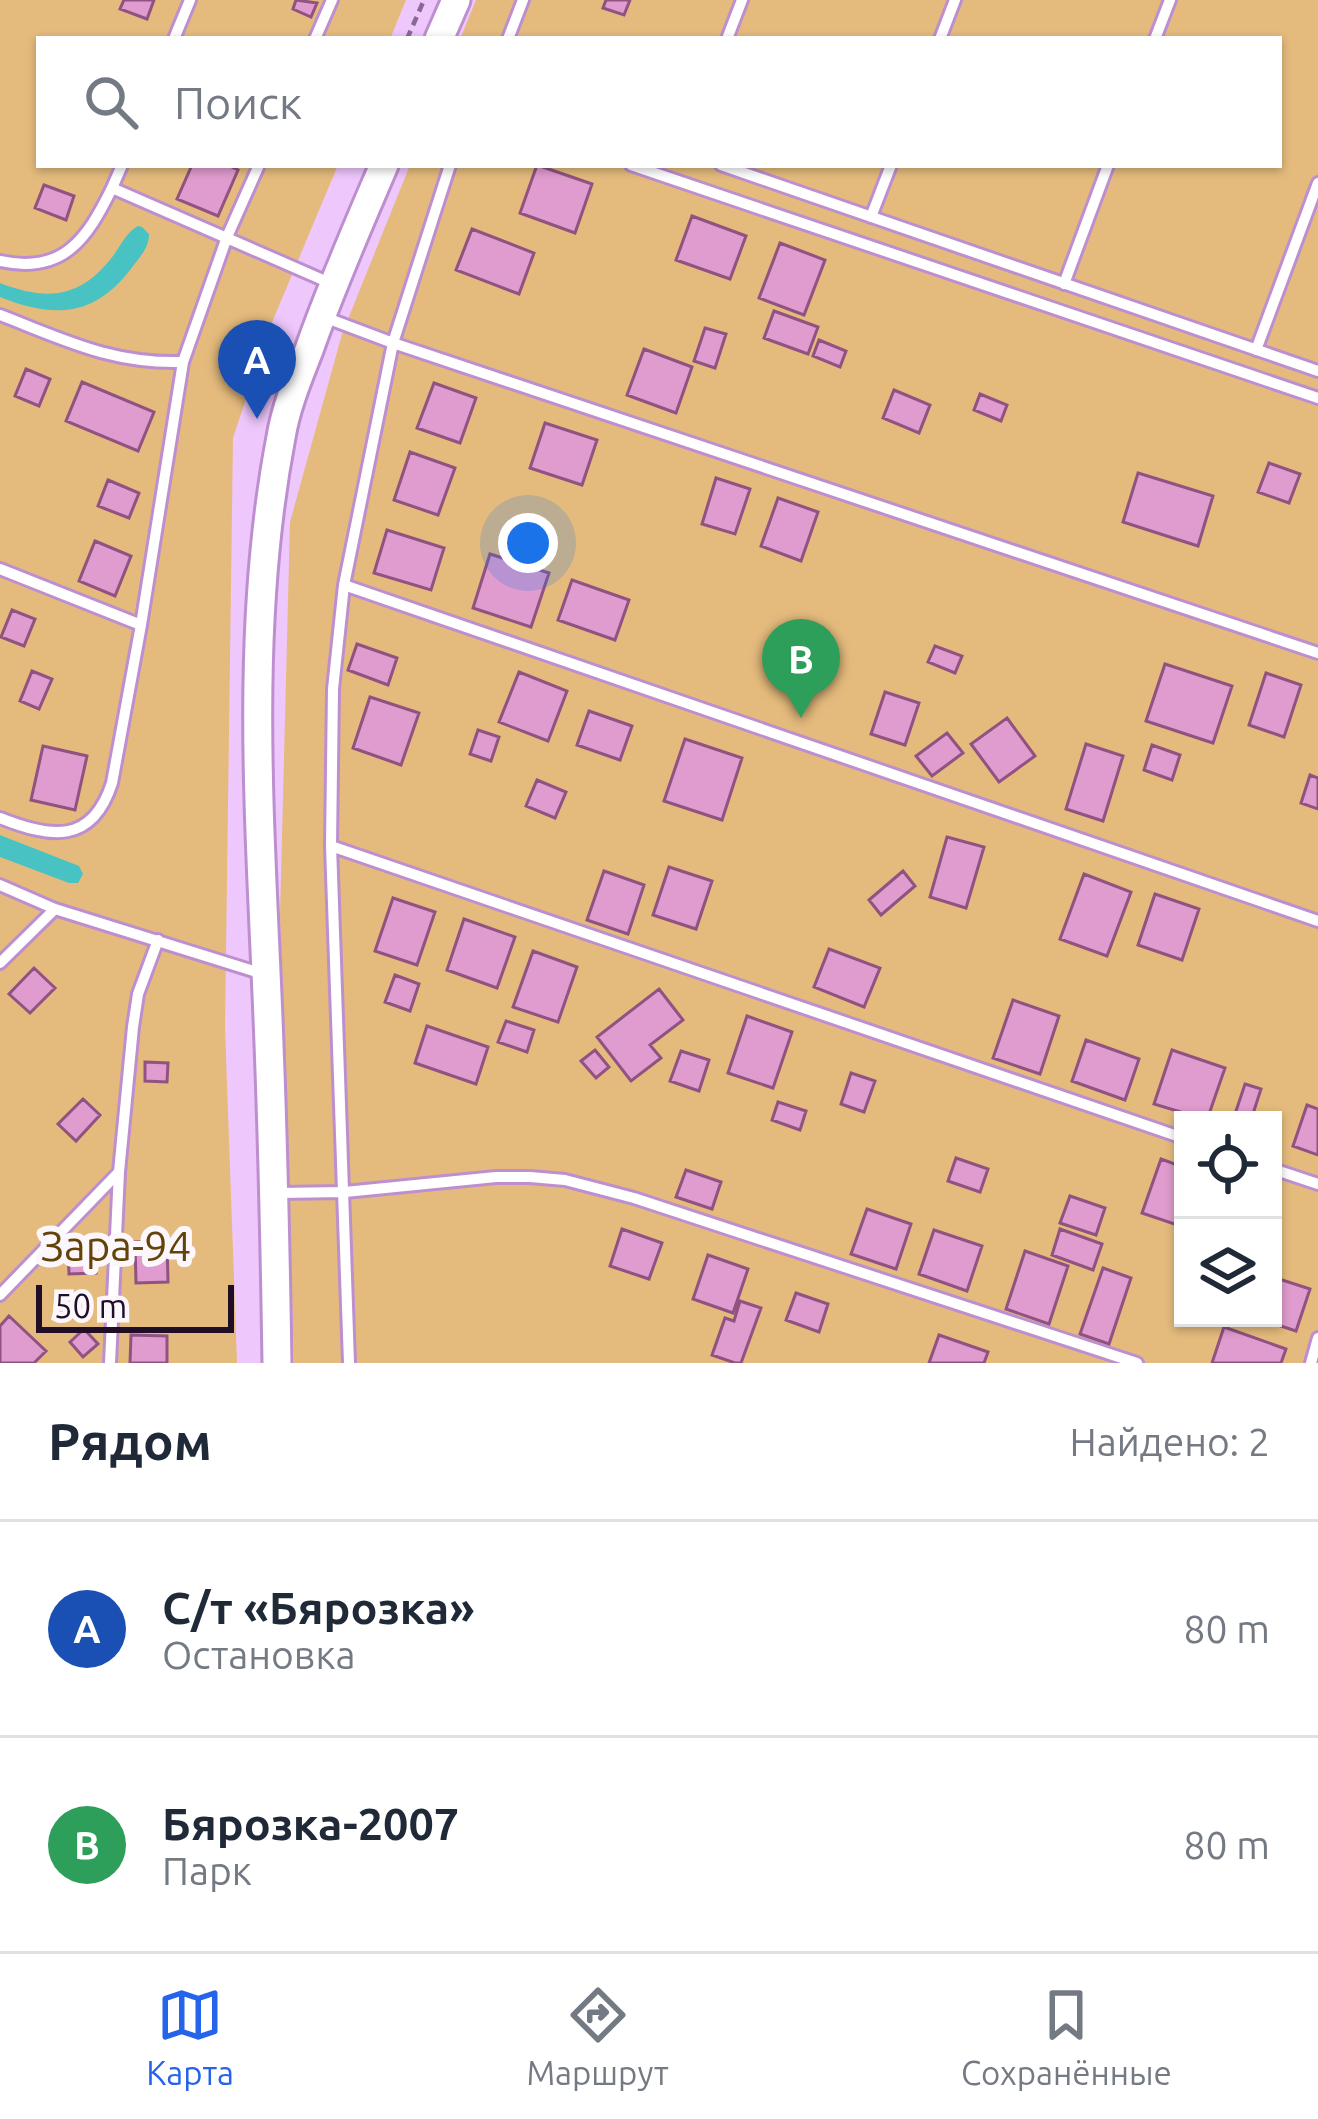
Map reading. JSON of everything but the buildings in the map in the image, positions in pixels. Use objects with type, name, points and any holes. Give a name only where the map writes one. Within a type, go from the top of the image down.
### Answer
[{"type":"street","points":[[440,36],[456,0]]},
{"type":"street","points":[[277,1363],[259,807],[258,650],[265,537],[281,432],[333,284],[383,168]]},
{"type":"lane","points":[[175,36],[190,0]]},
{"type":"lane","points":[[316,36],[332,0]]},
{"type":"lane","points":[[509,36],[523,0]]},
{"type":"lane","points":[[728,36],[742,0]]},
{"type":"lane","points":[[941,36],[955,0]]},
{"type":"lane","points":[[1156,36],[1170,0]]},
{"type":"lane","points":[[0,261],[28,265],[60,257],[88,231],[121,168]]},
{"type":"lane","points":[[0,818],[46,833],[64,832],[81,826],[106,801],[141,625],[183,362],[227,237],[258,168]]},
{"type":"lane","points":[[349,1363],[331,846],[334,689],[344,585],[393,343],[449,168]]},
{"type":"lane","points":[[640,168],[1318,398]]},
{"type":"lane","points":[[731,168],[1318,371]]},
{"type":"lane","points":[[871,217],[890,168]]},
{"type":"lane","points":[[1064,284],[1107,168]]},
{"type":"lane","points":[[1256,350],[1318,183]]},
{"type":"lane","points":[[112,188],[333,284]]},
{"type":"lane","points":[[0,315],[115,358],[183,362]]},
{"type":"lane","points":[[321,316],[1318,653]]},
{"type":"lane","points":[[0,569],[141,625]]},
{"type":"lane","points":[[344,585],[1318,921]]},
{"type":"lane","points":[[331,846],[1174,1135]]},
{"type":"lane","points":[[0,884],[55,909],[266,975]]},
{"type":"lane","points":[[0,963],[55,909]]},
{"type":"lane","points":[[110,1363],[119,1172],[135,1010],[158,940]]},
{"type":"lane","points":[[0,1295],[119,1172]]},
{"type":"lane","points":[[1282,1172],[1318,1184]]},
{"type":"lane","points":[[274,1193],[345,1192],[496,1177],[566,1180],[634,1198],[1137,1363]]},
{"type":"lane","points":[[1311,1363],[1318,1338]]},
{"type":"path","points":[[408,36],[424,0]]},
{"type":"green space","name":"Зара-94","points":[[0,0],[406,0],[391,36],[36,36],[36,168],[337,168],[268,332],[233,438],[225,1028],[237,1363],[0,1363]]},
{"type":"green space","points":[[476,0],[1318,0],[1318,1363],[294,1363],[280,914],[290,522],[342,334],[409,168],[1282,168],[1282,36],[461,36]]},
{"type":"shaded area","points":[[138,226],[149,234],[144,251],[119,283],[89,304],[39,309],[0,297],[0,283],[48,294],[75,288],[101,270]]},
{"type":"shaded area","points":[[0,835],[79,866],[83,874],[78,883],[69,883],[0,857]]},
{"type":"place","name":"С/т «Бярозка»","points":[[257,419]]},
{"type":"place","name":"Бярозка-2007","points":[[801,718]]}]
